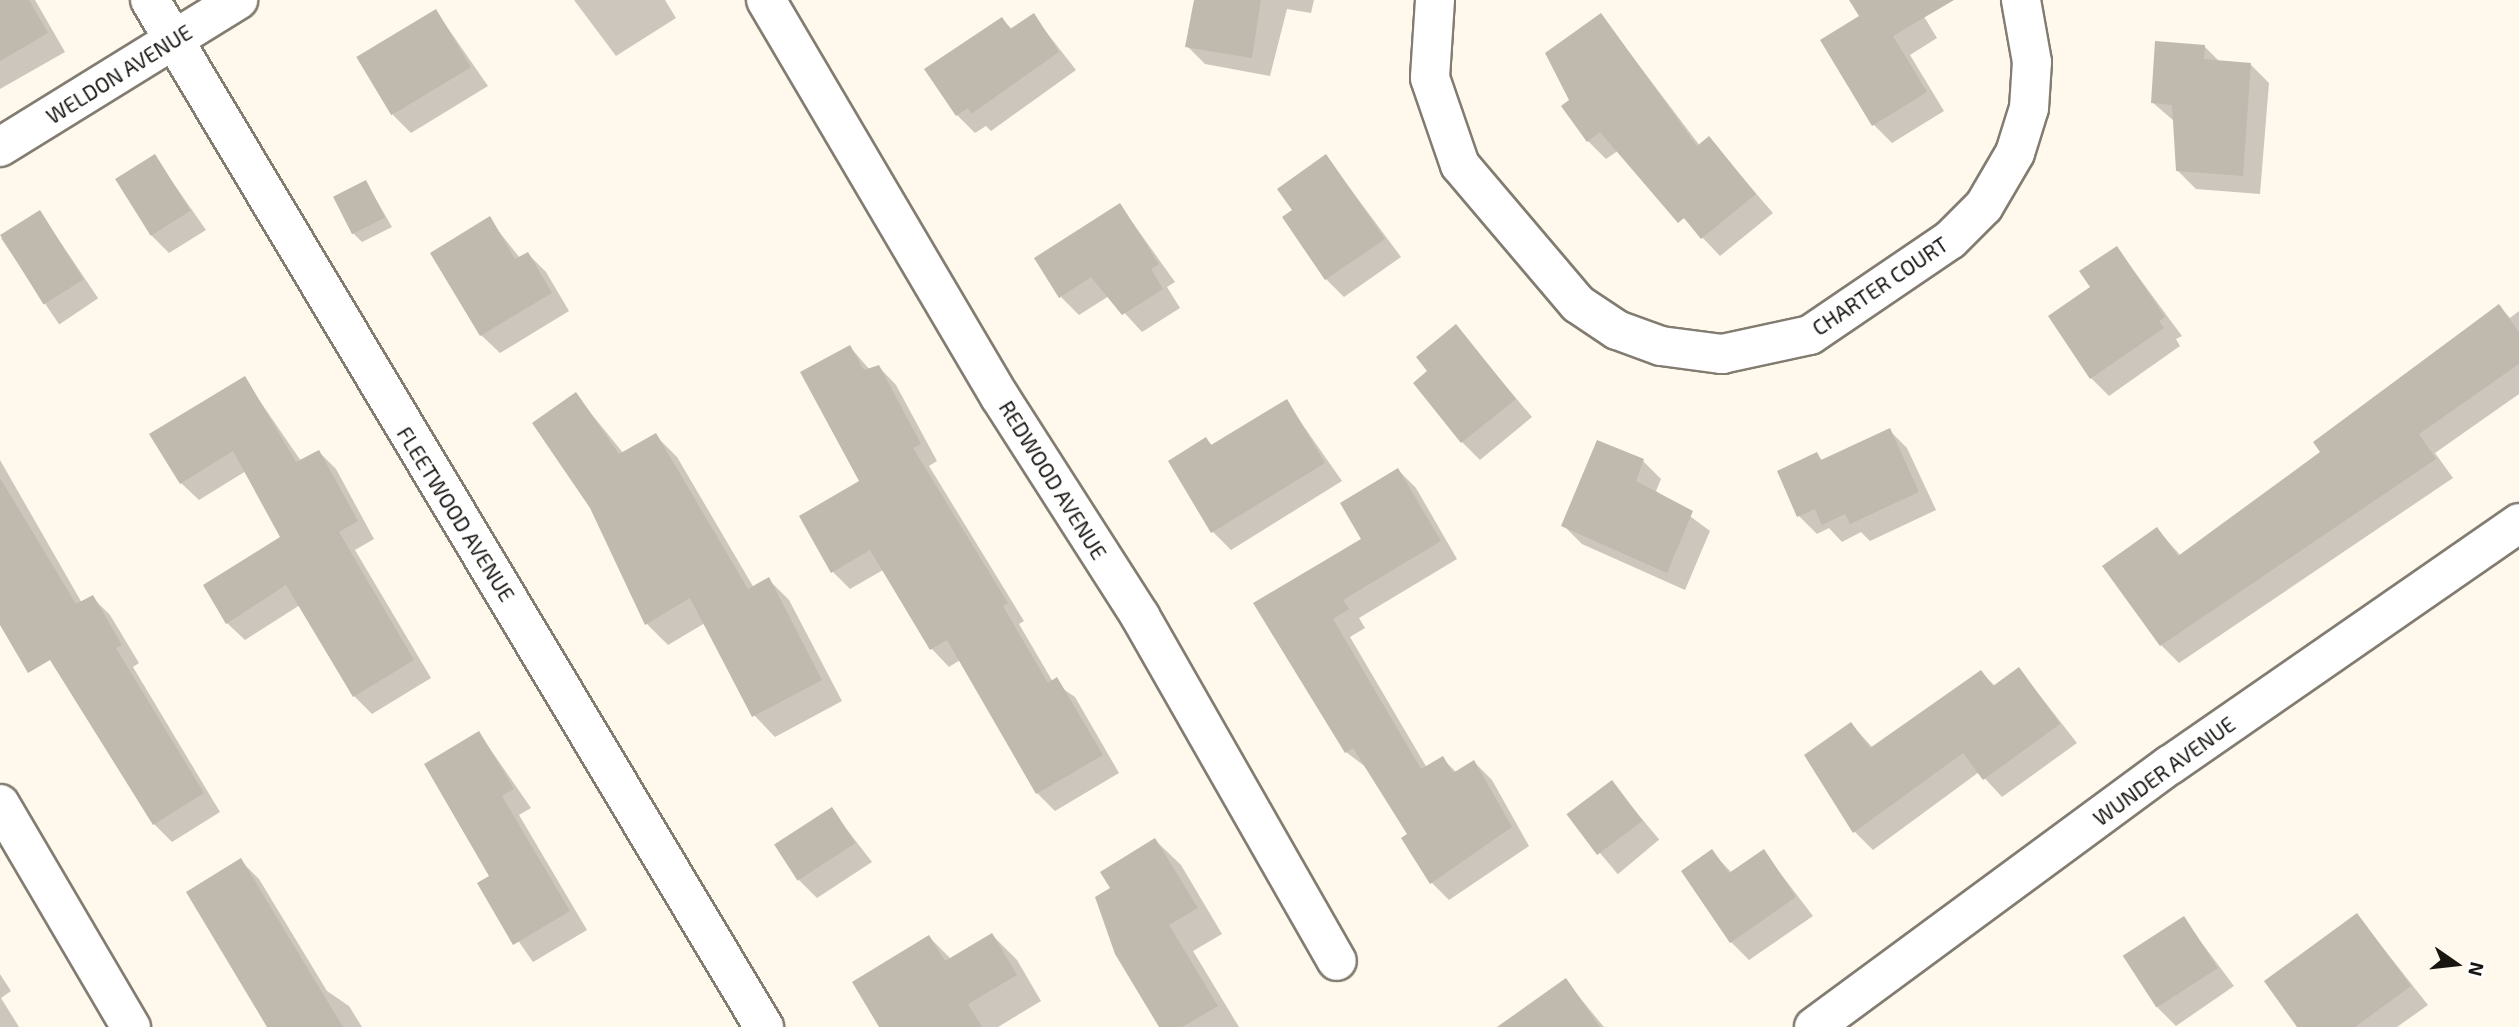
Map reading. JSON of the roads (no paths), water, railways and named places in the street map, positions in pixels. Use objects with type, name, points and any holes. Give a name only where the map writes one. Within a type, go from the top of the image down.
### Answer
[{"type":"street","name":"FLEETWOOD AVENUE","points":[[150,0],[764,1027]]},
{"type":"street","name":"WELDON AVENUE","points":[[0,147],[238,0]]},
{"type":"street","name":"REDWOOD AVENUE","points":[[766,0],[1007,409],[1140,616],[1337,961]]},
{"type":"street","name":"CHARTER COURT","points":[[1435,0],[1430,78],[1440,123],[1460,165],[1578,304],[1617,330],[1661,346],[1722,354],[1810,335],[1950,240],[1984,206],[2015,153],[2029,108],[2032,62],[2021,0]]},
{"type":"street","name":"WUNDER AVENUE","points":[[1814,1027],[2170,765],[2519,523]]},
{"type":"street","points":[[0,803],[131,1027]]}]
